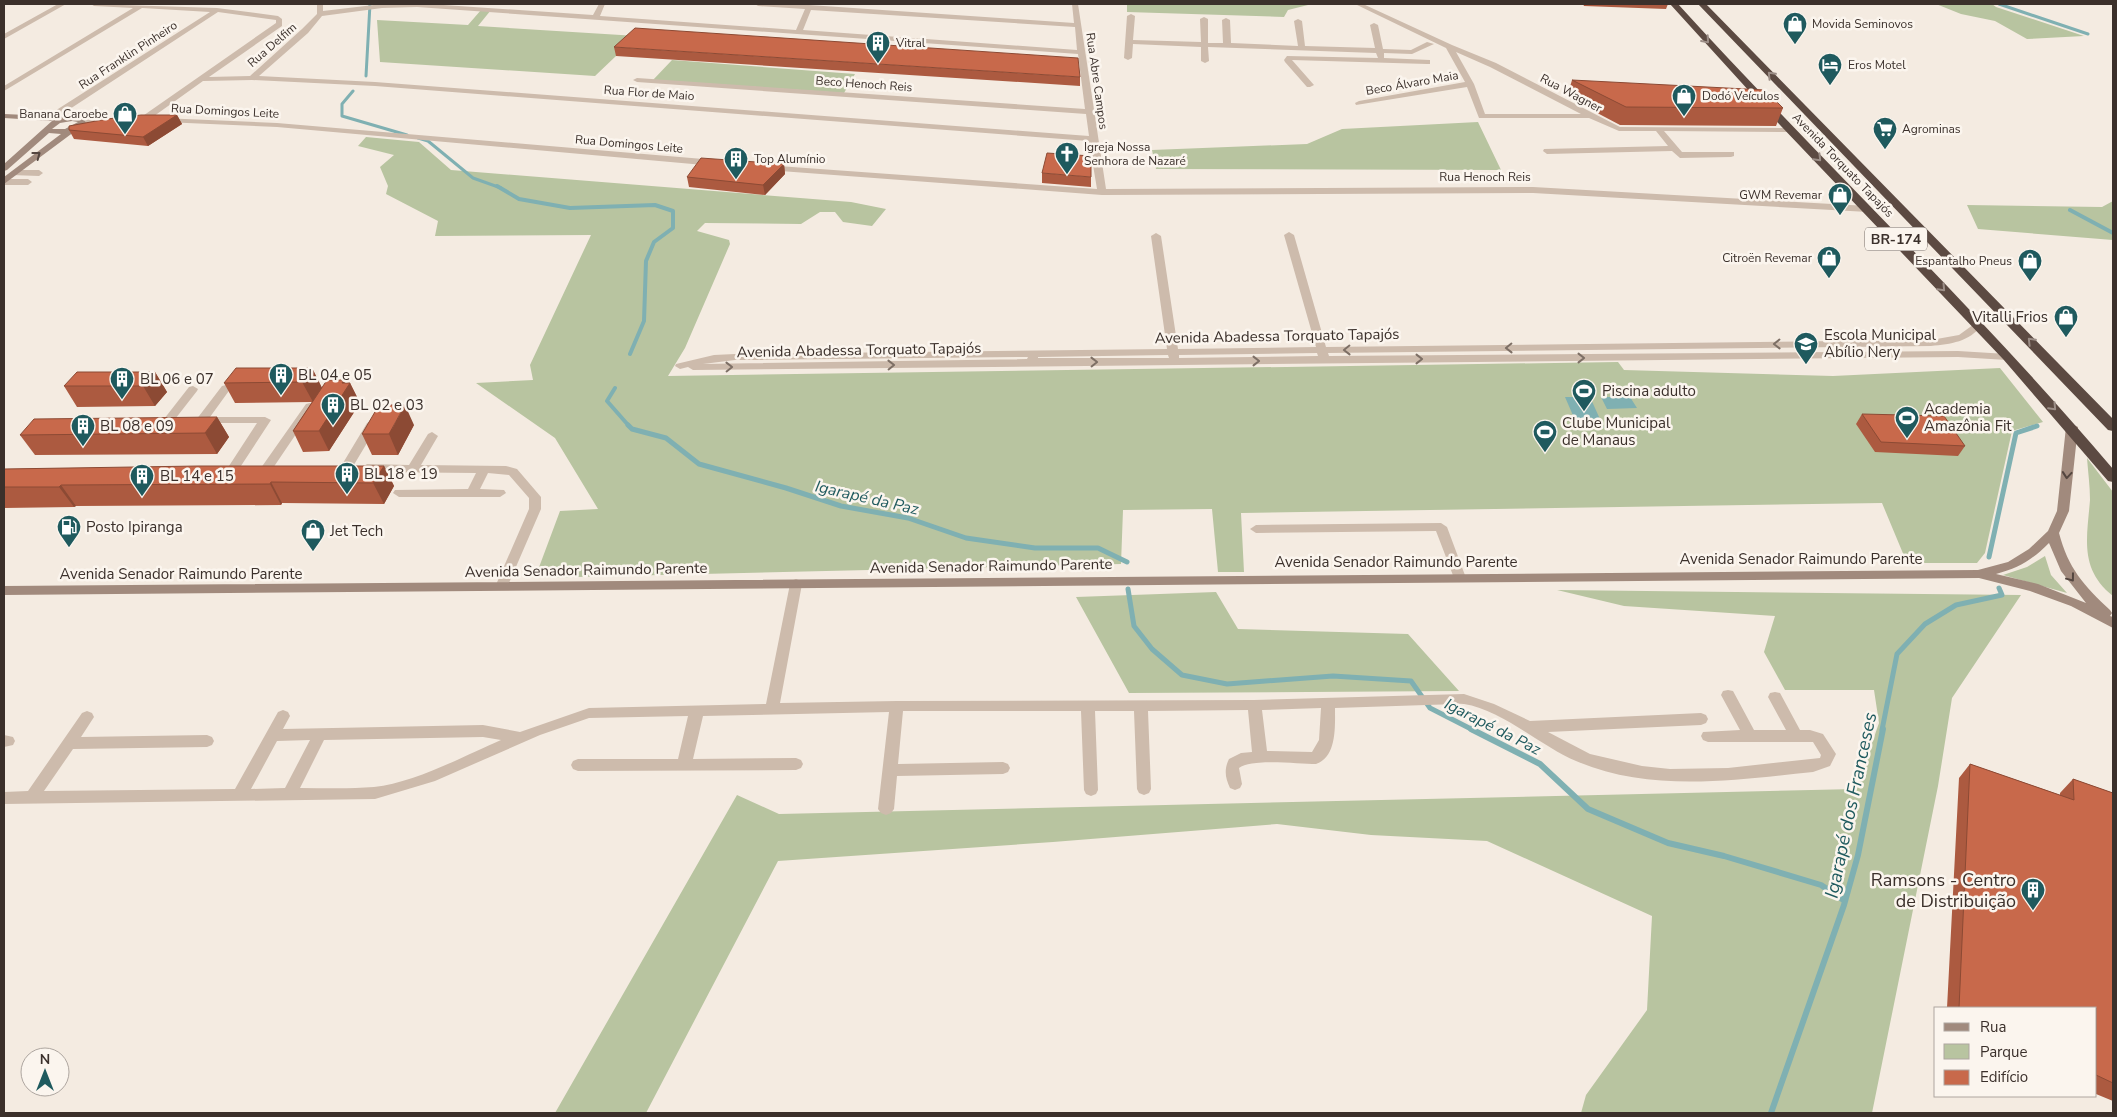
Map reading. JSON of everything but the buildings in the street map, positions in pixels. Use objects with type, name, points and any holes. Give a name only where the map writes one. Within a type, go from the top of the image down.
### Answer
[{"type":"highway","name":"Avenida Torquato Tapajós","points":[[1674,4],[1728,65],[1868,209],[2072,427],[2113,478]]},
{"type":"highway","name":"Avenida Torquato Tapajós","points":[[1702,4],[2113,427]]},
{"type":"street","points":[[4,37],[63,4]]},
{"type":"street","points":[[94,4],[217,10],[278,18],[280,20],[279,24],[202,79],[131,122]]},
{"type":"street","points":[[320,4],[320,14],[382,6],[417,5],[1081,52]]},
{"type":"street","points":[[594,18],[602,4]]},
{"type":"street","points":[[758,4],[1077,25]]},
{"type":"street","name":"Rua Abre Campos","points":[[1075,4],[1102,192]]},
{"type":"street","name":"Rua Wagner","points":[[1358,4],[1493,65],[1589,116],[1619,128],[1658,130],[1791,130]]},
{"type":"street","points":[[4,89],[141,6]]},
{"type":"street","points":[[799,32],[809,7]]},
{"type":"street","name":"Rua Franklin Pinheiro","points":[[50,118],[217,10]]},
{"type":"street","name":"Rua Delfim","points":[[252,78],[306,31],[320,14]]},
{"type":"street","points":[[1128,58],[1131,16]]},
{"type":"street","points":[[1204,19],[1205,61]]},
{"type":"street","points":[[1226,20],[1228,45]]},
{"type":"street","points":[[1298,21],[1302,48]]},
{"type":"street","points":[[1374,25],[1381,60]]},
{"type":"street","points":[[1129,42],[1412,52],[1430,44]]},
{"type":"street","points":[[1450,47],[1470,84],[1482,116],[1589,116]]},
{"type":"street","points":[[1310,85],[1288,60],[1290,58],[1427,62]]},
{"type":"street","name":"Rua Flor de Maio","points":[[202,79],[252,78],[375,84],[1094,139]]},
{"type":"street","name":"Beco Henoch Reis","points":[[637,80],[1089,112]]},
{"type":"street","name":"Beco Álvaro Maia","points":[[1359,103],[1470,84]]},
{"type":"street","points":[[4,116],[77,119],[77,126]]},
{"type":"street","points":[[25,117],[55,132],[77,126]]},
{"type":"street","points":[[4,168],[54,123],[66,119]]},
{"type":"street","name":"Rua Domingos Leite","points":[[77,126],[155,120],[277,125],[726,164]]},
{"type":"street","points":[[4,182],[77,126]]},
{"type":"street","points":[[1658,130],[1680,155],[1731,154]]},
{"type":"street","points":[[1547,151],[1674,148]]},
{"type":"street","points":[[756,166],[1102,192]]},
{"type":"street","points":[[14,173],[39,173]]},
{"type":"street","points":[[4,182],[28,182]]},
{"type":"street","name":"Rua Henoch Reis","points":[[1102,192],[1533,190],[1868,209]]},
{"type":"street","points":[[1156,236],[1173,357]]},
{"type":"street","points":[[1289,236],[1323,355]]},
{"type":"street","name":"Avenida Abadessa Torquato Tapajós","points":[[680,366],[697,368],[1036,358],[1323,355],[1533,348],[1947,342],[1970,334],[1977,325]]},
{"type":"street","points":[[1846,344],[1856,355]]},
{"type":"street","points":[[1692,346],[1699,357]]},
{"type":"street","points":[[1533,348],[1538,358]]},
{"type":"street","name":"Avenida Abadessa Torquato Tapajós","points":[[1323,355],[1538,358],[1958,354],[2007,357]]},
{"type":"street","points":[[193,420],[226,388]]},
{"type":"street","points":[[193,389],[163,421],[265,420],[228,469],[263,468],[310,406]]},
{"type":"street","points":[[381,409],[341,468],[502,469],[513,472],[535,497],[534,509],[501,587]]},
{"type":"street","name":"Avenida Senador Raimundo Parente","points":[[1980,574],[2012,565],[2033,552],[2053,533],[2062,511],[2072,427]]},
{"type":"street","points":[[413,468],[432,436]]},
{"type":"street","points":[[472,493],[484,469]]},
{"type":"street","points":[[399,493],[500,493]]},
{"type":"street","points":[[1256,529],[1441,527],[1460,578]]},
{"type":"street","points":[[2053,533],[2057,551],[2064,568],[2078,586],[2113,622]]},
{"type":"street","name":"Avenida Senador Raimundo Parente","points":[[4,591],[1980,574],[2033,587],[2076,603],[2113,622]]},
{"type":"street","points":[[772,708],[796,584]]},
{"type":"street","points":[[1728,695],[1750,736]]},
{"type":"street","points":[[1775,698],[1796,736]]},
{"type":"street","points":[[4,798],[375,793],[402,788],[560,720],[589,713],[772,708],[1088,704],[1141,706],[1254,705],[1464,699],[1482,704],[1529,727],[1561,747],[1586,759],[1653,774],[1736,774],[1813,766],[1825,762],[1829,754],[1818,738],[1796,736],[1708,736]]},
{"type":"street","points":[[1235,784],[1234,763],[1241,760],[1260,757],[1316,758],[1322,752],[1327,741],[1328,703]]},
{"type":"street","points":[[1088,704],[1091,790]]},
{"type":"street","points":[[1254,705],[1260,757]]},
{"type":"street","points":[[886,809],[897,706]]},
{"type":"street","points":[[1141,706],[1144,789]]},
{"type":"street","points":[[684,765],[697,710]]},
{"type":"street","points":[[239,796],[283,716]]},
{"type":"street","points":[[31,799],[87,717]]},
{"type":"street","points":[[1529,727],[1701,719]]},
{"type":"street","points":[[272,735],[483,731],[518,737]]},
{"type":"street","points":[[289,795],[320,734]]},
{"type":"street","points":[[70,743],[207,741]]},
{"type":"street","points":[[578,765],[796,764]]},
{"type":"street","points":[[890,770],[1003,768]]},
{"type":"green space","points":[[1127,4],[1312,4],[1288,10],[1284,17],[1127,12]]},
{"type":"green space","points":[[1936,4],[1992,4],[1996,7],[2084,36],[2027,39],[1995,21],[1961,14]]},
{"type":"green space","points":[[481,10],[491,10],[478,26],[637,36],[595,76],[380,62],[377,20],[468,25]]},
{"type":"green space","points":[[672,60],[855,74],[844,93],[653,80]]},
{"type":"green space","points":[[1478,122],[1501,170],[1156,169],[1152,150],[1307,144],[1342,129]]},
{"type":"green space","points":[[366,137],[419,142],[451,170],[851,202],[886,209],[872,226],[843,222],[835,212],[820,212],[801,224],[705,223],[697,231],[729,240],[730,244],[685,348],[668,376],[1618,362],[1624,370],[1833,376],[2000,368],[2043,422],[2012,431],[1985,553],[1977,563],[1907,563],[1882,503],[1241,513],[1244,572],[1218,572],[1212,509],[1123,510],[1121,564],[535,578],[560,511],[598,509],[555,438],[476,383],[533,380],[530,365],[591,235],[435,236],[438,221],[386,194],[388,186],[380,167],[394,155],[358,146]]},
{"type":"green space","points":[[2113,201],[2113,240],[1978,229],[1967,205],[2102,207]]},
{"type":"green space","points":[[2087,458],[2113,492],[2113,596],[2102,586],[2090,564],[2087,540],[2090,500]]},
{"type":"green space","points":[[2045,556],[2051,575],[2067,593],[2003,575],[2027,567]]},
{"type":"green space","points":[[1557,590],[2021,595],[1952,698],[1938,786],[1872,1113],[1581,1113],[1586,1095],[1647,1010],[1652,916],[1487,841],[1371,835],[1277,824],[778,861],[646,1113],[555,1113],[737,795],[779,814],[1856,789],[1879,723],[1874,690],[1785,690],[1764,652],[1775,616],[1624,606]]},
{"type":"green space","points":[[1216,592],[1238,629],[1408,634],[1459,691],[1129,693],[1076,597]]},
{"type":"water","name":"Piscina adulto","points":[[1565,397],[1590,397],[1604,428],[1578,427]]},
{"type":"water","points":[[1601,397],[1630,397],[1637,408],[1607,409]]},
{"type":"waterway","name":"Igarapé da Paz","points":[[366,76],[370,4]]},
{"type":"waterway","name":"Igarapé dos Franceses","points":[[1999,4],[2088,34]]},
{"type":"waterway","name":"Igarapé da Paz","points":[[353,91],[342,104],[342,116],[407,135]]},
{"type":"waterway","name":"Igarapé da Paz","points":[[418,138],[428,141],[473,178],[499,187]]},
{"type":"waterway","name":"Igarapé da Paz","points":[[499,187],[519,199],[570,208],[655,205],[673,211],[673,228],[654,242],[646,261],[644,321],[630,354]]},
{"type":"waterway","points":[[2070,210],[2113,233]]},
{"type":"waterway","name":"Igarapé da Paz","points":[[615,388],[607,401],[629,426]]},
{"type":"waterway","name":"Igarapé da Paz","points":[[629,426],[632,429],[666,438],[699,464],[786,488],[841,506],[908,518],[966,538],[1035,548],[1098,548],[1127,562]]},
{"type":"waterway","name":"Igarapé dos Franceses","points":[[1989,557],[2016,433],[2037,426]]},
{"type":"waterway","name":"Igarapé dos Franceses","points":[[1882,730],[1897,654],[1925,624],[1956,605],[2002,595],[1999,588]]},
{"type":"waterway","name":"Igarapé da Paz","points":[[1128,589],[1134,626],[1152,649],[1182,675],[1227,684],[1333,676],[1411,681],[1430,708],[1473,730]]},
{"type":"waterway","name":"Igarapé da Paz","points":[[1471,729],[1540,764],[1588,809],[1668,843],[1724,856],[1821,885],[1845,901],[1844,905]]},
{"type":"waterway","name":"Igarapé dos Franceses","points":[[1844,905],[1858,855],[1883,729]]},
{"type":"waterway","name":"Igarapé dos Franceses","points":[[1771,1113],[1844,905]]},
{"type":"place","name":"Movida Seminovos","points":[[1795,45]]},
{"type":"place","name":"Vitral","points":[[878,64]]},
{"type":"place","name":"Eros Motel","points":[[1830,86]]},
{"type":"place","name":"Dodó Veículos","points":[[1684,117]]},
{"type":"place","name":"Banana Caroebe","points":[[125,135]]},
{"type":"place","name":"Agrominas","points":[[1885,150]]},
{"type":"place","name":"Igreja Nossa Senhora de Nazaré","points":[[1067,175]]},
{"type":"place","name":"Top Alumínio","points":[[736,180]]},
{"type":"place","name":"GWM Revemar","points":[[1840,216]]},
{"type":"place","name":"Citroën Revemar","points":[[1829,279]]},
{"type":"place","name":"Espantalho Pneus","points":[[2030,282]]},
{"type":"place","name":"Vitalli Frios","points":[[2066,338]]},
{"type":"place","name":"Escola Municipal Abílio Nery","points":[[1806,365]]},
{"type":"place","name":"BL 04 e 05","points":[[281,396]]},
{"type":"place","name":"BL 06 e 07","points":[[122,400]]},
{"type":"place","name":"Piscina adulto","points":[[1584,412]]},
{"type":"place","name":"BL 02 e 03","points":[[333,426]]},
{"type":"place","name":"Academia Amazônia Fit","points":[[1907,439]]},
{"type":"place","name":"BL 08 e 09","points":[[83,447]]},
{"type":"place","name":"Clube Municipal de Manaus","points":[[1545,453]]},
{"type":"place","name":"BL 18 e 19","points":[[347,495]]},
{"type":"place","name":"BL 14 e 15","points":[[142,497]]},
{"type":"place","name":"Posto Ipiranga","points":[[69,548]]},
{"type":"place","name":"Jet Tech","points":[[313,552]]},
{"type":"place","name":"Ramsons - Centro de Distribuição","points":[[2033,911]]}]
